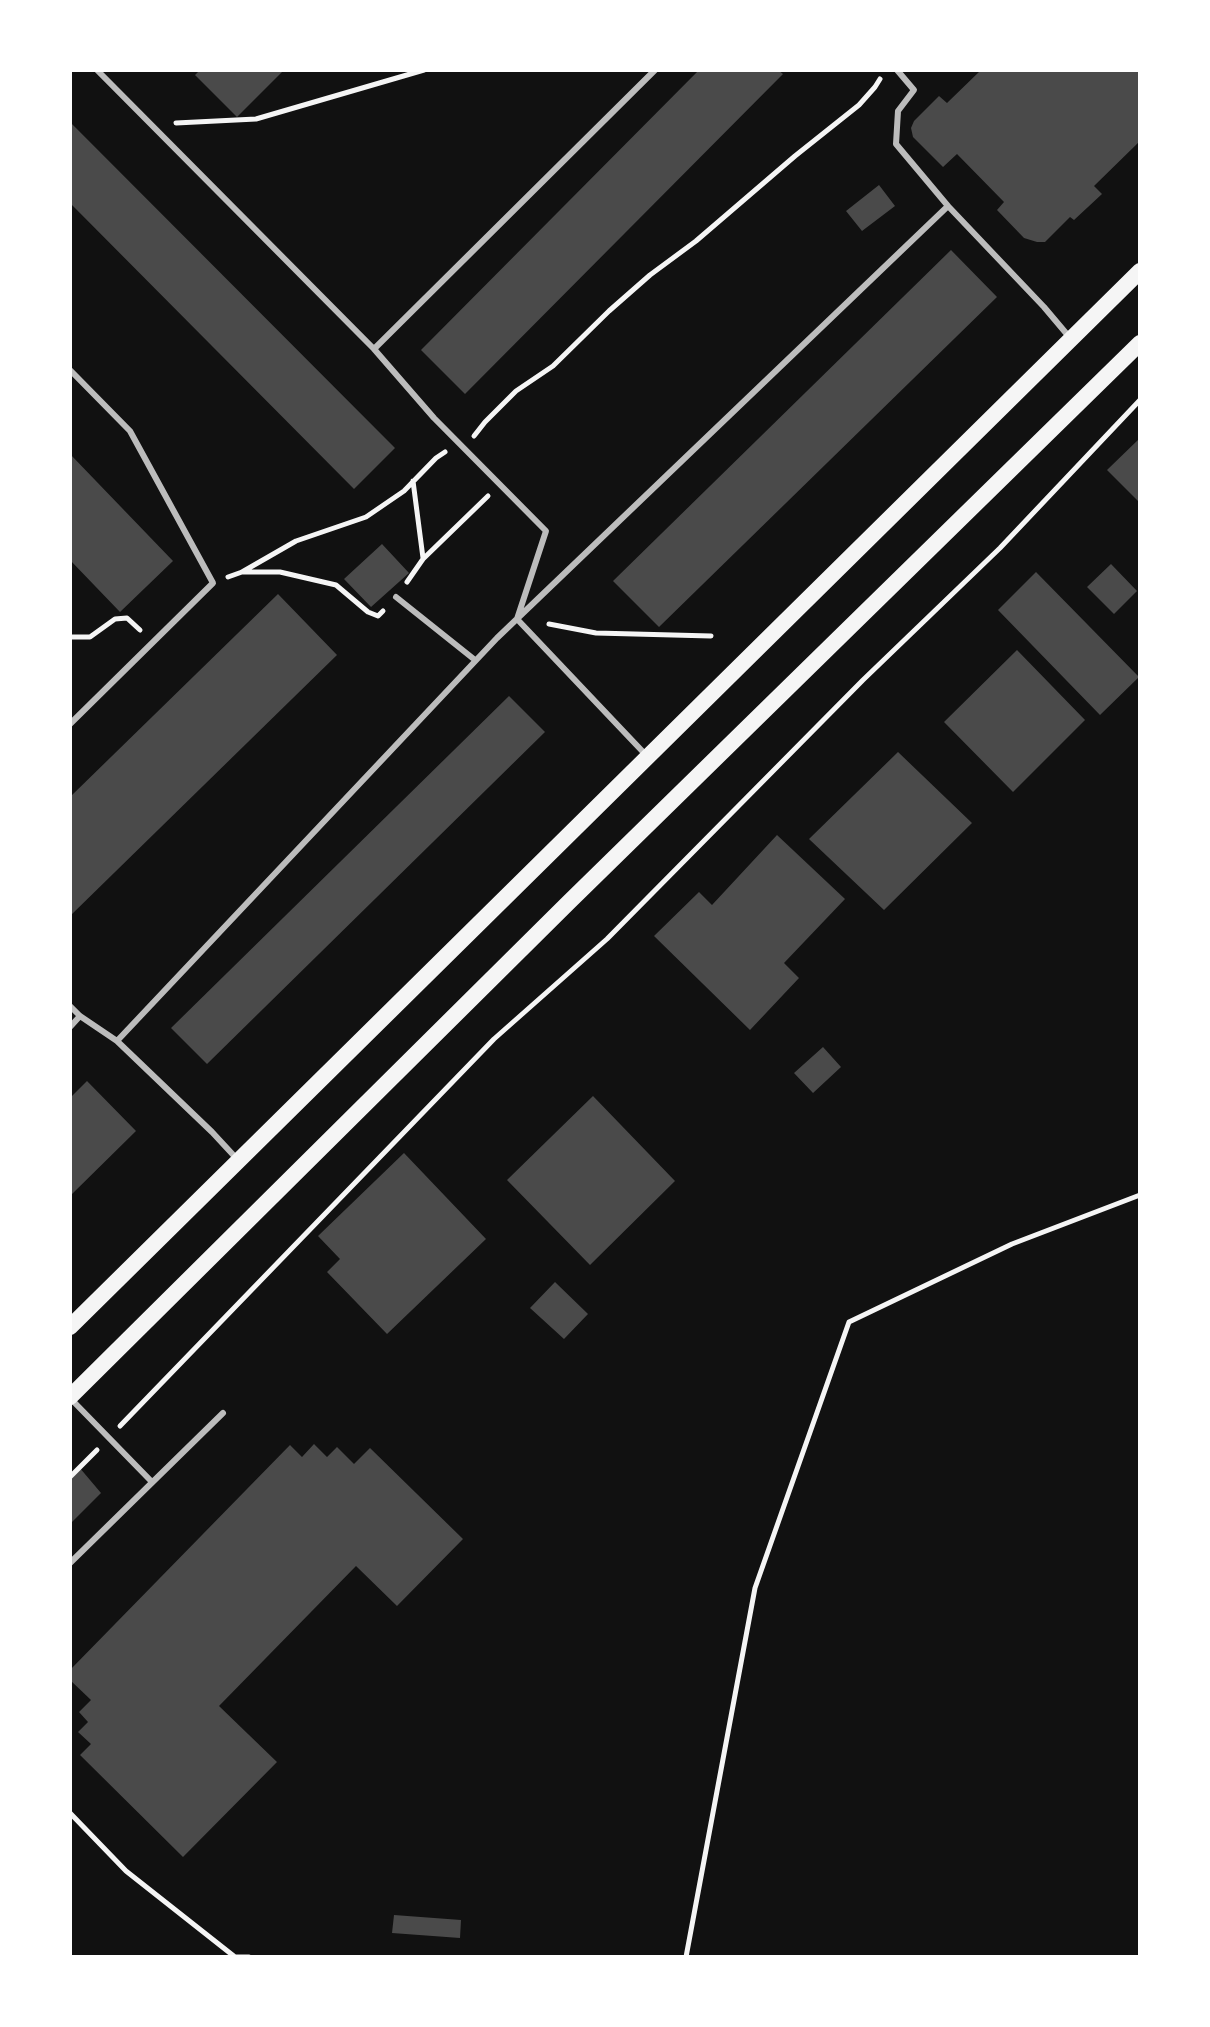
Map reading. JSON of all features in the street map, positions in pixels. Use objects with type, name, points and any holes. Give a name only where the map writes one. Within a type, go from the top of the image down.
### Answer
[{"type":"main road","points":[[70,1327],[1140,271]]},
{"type":"main road","points":[[70,1398],[1140,343]]},
{"type":"lane","points":[[97,70],[374,349],[434,418],[546,531],[517,619]]},
{"type":"lane","points":[[105,77],[112,70]]},
{"type":"lane","points":[[374,349],[655,70]]},
{"type":"lane","points":[[897,70],[914,90],[898,111],[896,144],[948,206],[1071,339]]},
{"type":"lane","points":[[117,1041],[475,660],[948,206]]},
{"type":"lane","points":[[70,370],[130,431],[213,583],[70,724]]},
{"type":"lane","points":[[396,597],[475,660]]},
{"type":"lane","points":[[517,619],[648,757]]},
{"type":"lane","points":[[70,1006],[117,1041],[238,1161]]},
{"type":"lane","points":[[70,1027],[80,1016]]},
{"type":"lane","points":[[70,1398],[152,1482]]},
{"type":"lane","points":[[70,1563],[223,1413]]},
{"type":"path","points":[[151,125],[256,119],[424,70]]},
{"type":"path","points":[[213,583],[242,572],[296,541],[366,517],[404,491],[436,458],[473,438],[516,391],[553,366],[650,275],[696,241],[859,105],[885,70]]},
{"type":"path","points":[[70,1477],[484,1049],[607,939],[863,680],[1000,548],[1140,400]]},
{"type":"path","points":[[413,481],[423,559],[500,484]]},
{"type":"path","points":[[242,572],[280,572],[336,585]]},
{"type":"path","points":[[70,637],[90,637],[115,619],[127,618],[152,642]]},
{"type":"path","points":[[517,619],[596,633],[711,636]]},
{"type":"path","points":[[686,1957],[755,1588],[849,1322],[1012,1244],[1140,1195]]},
{"type":"path","points":[[70,1813],[126,1871],[235,1957],[249,1957]]},
{"type":"building","points":[[200,70],[284,70],[237,117],[195,75]]},
{"type":"building","points":[[699,70],[778,70],[783,74],[465,394],[421,350]]},
{"type":"building","points":[[981,70],[1140,70],[1140,141],[1094,186],[1102,194],[1074,220],[1070,217],[1045,242],[1024,238],[997,210],[1004,202],[957,154],[943,167],[913,137],[911,128],[914,121],[939,96],[947,103]]},
{"type":"building","points":[[70,122],[395,448],[354,489],[70,203]]},
{"type":"building","points":[[879,185],[895,206],[862,231],[846,211]]},
{"type":"building","points":[[951,250],[997,297],[659,627],[613,581]]},
{"type":"building","points":[[1140,438],[1140,503],[1107,470]]},
{"type":"building","points":[[70,454],[173,561],[120,612],[70,560]]},
{"type":"building","points":[[382,544],[409,573],[371,607],[344,579]]},
{"type":"building","points":[[1111,564],[1137,591],[1114,614],[1087,587]]},
{"type":"building","points":[[1036,572],[1139,677],[1100,715],[998,610]]},
{"type":"building","points":[[278,594],[337,655],[70,916],[70,797]]},
{"type":"building","points":[[1017,650],[1085,720],[1013,792],[944,722]]},
{"type":"building","points":[[509,696],[545,732],[207,1064],[171,1028]]},
{"type":"building","points":[[898,752],[972,823],[884,910],[809,839]]},
{"type":"building","points":[[777,835],[845,899],[784,963],[799,978],[750,1030],[654,936],[699,892],[712,905]]},
{"type":"building","points":[[823,1047],[841,1067],[813,1093],[794,1073]]},
{"type":"building","points":[[87,1081],[136,1131],[70,1196],[70,1098]]},
{"type":"building","points":[[593,1096],[675,1181],[590,1265],[507,1180]]},
{"type":"building","points":[[404,1153],[486,1239],[387,1334],[327,1272],[340,1259],[318,1236]]},
{"type":"building","points":[[555,1282],[588,1314],[564,1339],[530,1308]]},
{"type":"building","points":[[314,1444],[327,1457],[337,1447],[354,1464],[370,1448],[463,1539],[397,1606],[356,1566],[219,1706],[277,1762],[183,1857],[80,1755],[91,1744],[78,1732],[88,1722],[79,1712],[91,1700],[70,1680],[70,1670],[290,1445],[302,1457]]},
{"type":"building","points":[[79,1467],[101,1493],[70,1524],[70,1477]]},
{"type":"building","points":[[394,1915],[461,1920],[460,1938],[392,1933]]}]
